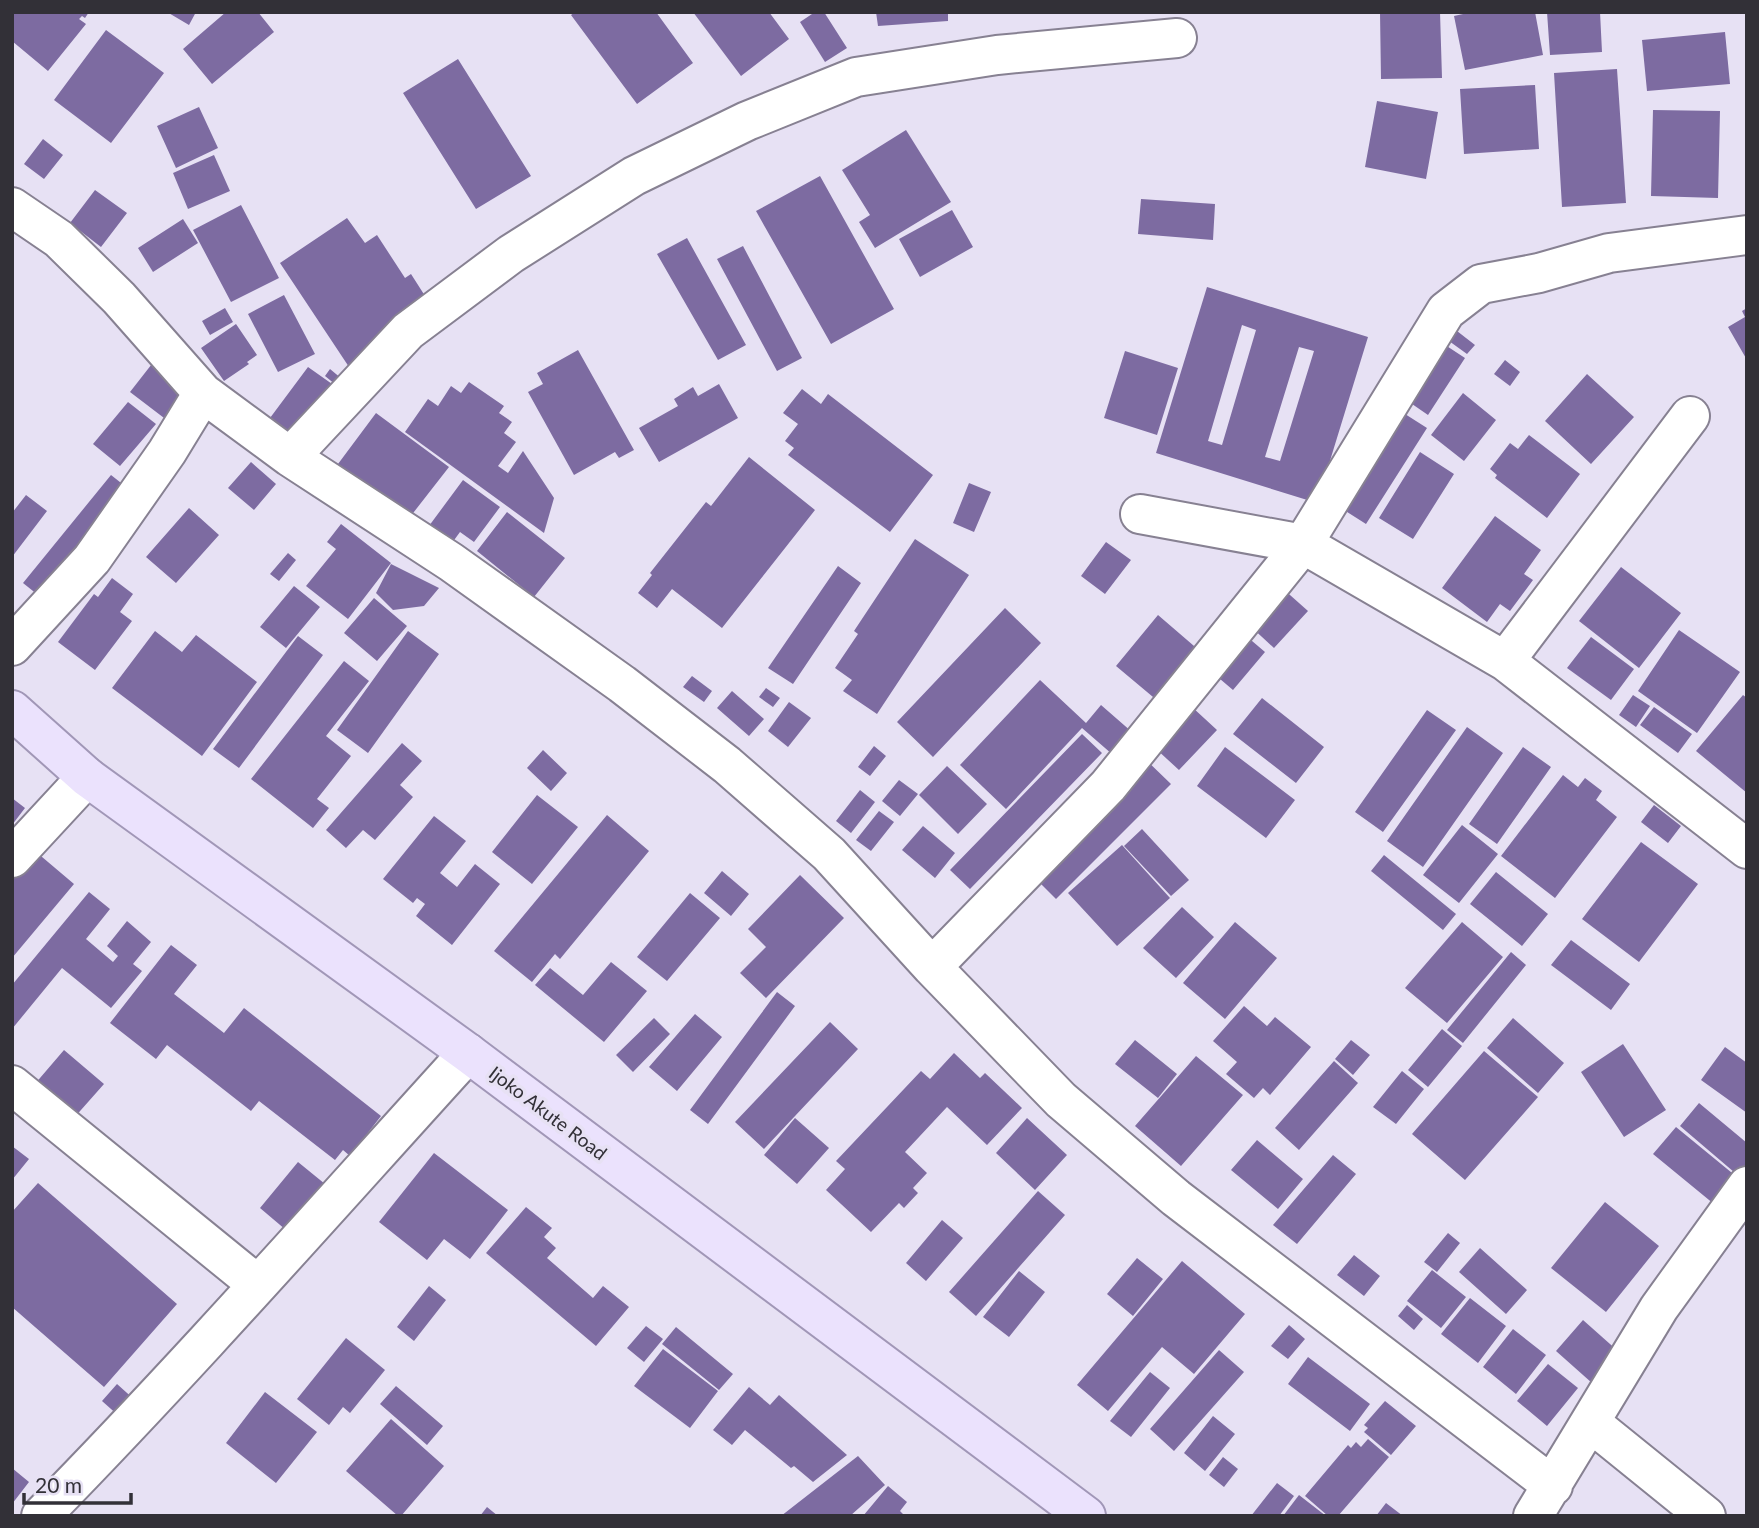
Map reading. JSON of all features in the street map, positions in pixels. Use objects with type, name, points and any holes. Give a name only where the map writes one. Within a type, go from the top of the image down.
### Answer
[{"type":"main road","name":"Ijoko Akute Road","points":[[12,709],[87,777],[468,1053],[1086,1516]]},
{"type":"street","points":[[290,457],[408,331],[512,254],[634,176],[747,121],[856,78],[997,55],[1177,38]]},
{"type":"street","points":[[12,207],[59,239],[119,298],[203,393],[290,457],[461,569],[622,684],[727,765],[829,855],[932,967],[1061,1100],[1543,1501],[1659,1308],[1747,1186]]},
{"type":"street","points":[[932,967],[1108,786],[1303,544],[1446,311],[1481,284],[1539,273],[1609,253],[1747,235]]},
{"type":"street","points":[[12,646],[92,559],[167,452],[203,393]]},
{"type":"street","points":[[1505,661],[1689,416]]},
{"type":"street","points":[[1140,514],[1303,544],[1505,661],[1743,839]]},
{"type":"street","points":[[12,858],[87,777]]},
{"type":"street","points":[[41,1516],[258,1285],[468,1053]]},
{"type":"street","points":[[12,1085],[258,1285]]},
{"type":"street","points":[[1591,1423],[1706,1516]]},
{"type":"building","points":[[12,12],[89,12],[85,18],[82,16],[79,19],[86,24],[48,71],[12,41]]},
{"type":"building","points":[[167,12],[196,12],[189,25]]},
{"type":"building","points":[[226,12],[258,12],[274,32],[212,84],[183,49]]},
{"type":"building","points":[[575,12],[656,12],[693,63],[637,104],[571,15]]},
{"type":"building","points":[[693,12],[769,12],[789,39],[741,76]]},
{"type":"building","points":[[815,12],[824,12],[847,48],[825,62],[800,22]]},
{"type":"building","points":[[876,12],[948,12],[948,21],[878,26]]},
{"type":"building","points":[[1380,12],[1440,12],[1442,78],[1381,79]]},
{"type":"building","points":[[1472,12],[1535,12],[1543,55],[1465,70],[1454,16]]},
{"type":"building","points":[[1547,12],[1600,12],[1602,52],[1550,55]]},
{"type":"building","points":[[106,30],[164,73],[111,143],[54,100]]},
{"type":"building","points":[[1725,32],[1730,84],[1647,91],[1642,40]]},
{"type":"building","points":[[458,59],[531,176],[476,209],[403,93]]},
{"type":"building","points":[[1617,69],[1626,203],[1562,207],[1554,73]]},
{"type":"building","points":[[1535,85],[1539,149],[1464,154],[1460,89]]},
{"type":"building","points":[[1377,101],[1438,112],[1426,179],[1365,167]]},
{"type":"building","points":[[199,107],[218,148],[176,168],[157,126]]},
{"type":"building","points":[[1653,110],[1720,111],[1718,198],[1651,196]]},
{"type":"building","points":[[906,130],[951,202],[875,248],[859,222],[870,215],[842,170]]},
{"type":"building","points":[[43,139],[63,155],[44,179],[24,164]]},
{"type":"building","points":[[214,155],[230,191],[188,209],[173,173]]},
{"type":"building","points":[[820,176],[894,309],[831,344],[756,211]]},
{"type":"building","points":[[95,190],[127,213],[101,247],[70,223]]},
{"type":"building","points":[[1141,199],[1215,204],[1213,240],[1138,234]]},
{"type":"building","points":[[241,205],[279,278],[231,302],[193,230]]},
{"type":"building","points":[[952,210],[973,247],[920,277],[899,239]]},
{"type":"building","points":[[347,218],[365,243],[377,235],[405,278],[411,274],[434,310],[349,367],[280,263]]},
{"type":"building","points":[[183,219],[198,243],[153,272],[138,248]]},
{"type":"building","points":[[687,238],[746,345],[718,360],[657,254]]},
{"type":"building","points":[[743,246],[802,358],[777,371],[717,259]]},
{"type":"building","points":[[1207,287],[1368,337],[1317,503],[1156,453]],"holes":[[[1242,325],[1256,330],[1222,445],[1208,441]],[[1299,347],[1314,351],[1280,461],[1265,457]]]},
{"type":"building","points":[[284,295],[315,354],[278,372],[248,314]]},
{"type":"building","points":[[225,308],[233,322],[210,335],[202,321]]},
{"type":"building","points":[[1747,308],[1747,360],[1728,327],[1745,317],[1742,311]]},
{"type":"building","points":[[236,324],[257,355],[247,362],[249,364],[224,381],[201,348]]},
{"type":"building","points":[[1457,331],[1475,345],[1467,354],[1449,341]]},
{"type":"building","points":[[1436,339],[1465,358],[1428,415],[1399,395]]},
{"type":"building","points":[[578,350],[634,450],[619,458],[615,452],[574,475],[528,392],[543,384],[537,373]]},
{"type":"building","points":[[1125,351],[1178,368],[1157,435],[1104,418]]},
{"type":"building","points":[[155,360],[193,388],[168,421],[130,392]]},
{"type":"building","points":[[1505,360],[1520,372],[1510,386],[1494,374]]},
{"type":"building","points":[[308,367],[342,391],[303,442],[270,418]]},
{"type":"building","points":[[330,369],[342,379],[336,385],[325,376]]},
{"type":"building","points":[[1587,374],[1634,417],[1591,464],[1545,421]]},
{"type":"building","points":[[469,382],[504,406],[499,413],[512,422],[504,433],[516,442],[498,466],[508,473],[523,451],[554,498],[544,533],[405,432],[428,399],[438,406],[451,386],[461,393]]},
{"type":"building","points":[[719,384],[738,418],[659,462],[639,428],[678,406],[674,399],[693,387],[698,396]]},
{"type":"building","points":[[802,389],[821,404],[828,394],[933,475],[890,532],[788,455],[794,448],[785,441],[798,424],[783,413]]},
{"type":"building","points":[[1463,393],[1496,420],[1464,461],[1431,435]]},
{"type":"building","points":[[128,402],[156,424],[120,466],[93,444]]},
{"type":"building","points":[[1394,407],[1427,428],[1366,524],[1333,503]]},
{"type":"building","points":[[376,413],[449,467],[410,517],[338,464]]},
{"type":"building","points":[[1529,435],[1580,474],[1547,518],[1495,478],[1497,475],[1490,469],[1510,443],[1518,449]]},
{"type":"building","points":[[1420,452],[1454,474],[1413,539],[1379,518]]},
{"type":"building","points":[[749,457],[815,510],[722,628],[672,589],[657,608],[638,593],[652,575],[650,573],[706,502],[711,506]]},
{"type":"building","points":[[251,462],[276,484],[254,510],[228,488]]},
{"type":"building","points":[[111,475],[130,490],[43,599],[23,583]]},
{"type":"building","points":[[463,480],[500,507],[474,542],[460,532],[449,547],[426,530]]},
{"type":"building","points":[[969,483],[991,492],[974,532],[953,523]]},
{"type":"building","points":[[26,495],[47,511],[12,557],[12,513]]},
{"type":"building","points":[[189,508],[219,535],[176,583],[146,557]]},
{"type":"building","points":[[507,512],[565,558],[534,597],[477,551]]},
{"type":"building","points":[[1495,516],[1541,550],[1524,574],[1533,580],[1510,611],[1500,604],[1487,622],[1442,588]]},
{"type":"building","points":[[341,524],[391,563],[348,619],[306,586],[336,549],[327,542]]},
{"type":"building","points":[[915,539],[969,575],[877,714],[843,691],[852,680],[835,668],[858,634],[854,631]]},
{"type":"building","points":[[1106,542],[1131,560],[1105,594],[1081,576]]},
{"type":"building","points":[[288,553],[296,560],[279,581],[270,574]]},
{"type":"building","points":[[391,564],[439,588],[424,606],[393,610],[376,593]]},
{"type":"building","points":[[838,566],[861,583],[793,684],[768,668]]},
{"type":"building","points":[[1621,567],[1681,613],[1639,668],[1579,621]]},
{"type":"building","points":[[112,578],[133,594],[120,612],[132,621],[95,670],[58,642],[94,594],[98,597]]},
{"type":"building","points":[[294,586],[320,607],[286,648],[260,627]]},
{"type":"building","points":[[1281,587],[1308,611],[1274,648],[1248,624]]},
{"type":"building","points":[[374,598],[407,626],[377,661],[344,633]]},
{"type":"building","points":[[1005,608],[1041,643],[933,757],[897,722]]},
{"type":"building","points":[[1158,615],[1201,652],[1159,702],[1116,666]]},
{"type":"building","points":[[1679,630],[1740,672],[1697,733],[1638,691]]},
{"type":"building","points":[[155,631],[182,652],[196,635],[257,682],[202,756],[112,688]]},
{"type":"building","points":[[408,631],[439,654],[368,753],[337,730]]},
{"type":"building","points":[[1245,635],[1265,652],[1233,690],[1213,673]]},
{"type":"building","points":[[298,636],[323,655],[239,768],[213,749]]},
{"type":"building","points":[[1591,637],[1634,669],[1611,700],[1567,668]]},
{"type":"building","points":[[344,661],[369,681],[326,736],[351,756],[317,799],[329,808],[313,828],[251,779]]},
{"type":"building","points":[[692,676],[712,691],[704,702],[683,687]]},
{"type":"building","points":[[1040,680],[1086,723],[1101,705],[1140,739],[1120,761],[1082,728],[1006,809],[960,765]]},
{"type":"building","points":[[766,688],[780,698],[773,707],[759,697]]},
{"type":"building","points":[[732,691],[764,719],[749,736],[717,708]]},
{"type":"building","points":[[1633,695],[1650,706],[1636,727],[1619,715]]},
{"type":"building","points":[[1743,695],[1747,698],[1747,793],[1696,751]]},
{"type":"building","points":[[1262,698],[1324,747],[1296,783],[1233,734]]},
{"type":"building","points":[[789,702],[811,718],[788,747],[768,731]]},
{"type":"building","points":[[1192,707],[1217,730],[1179,770],[1155,748]]},
{"type":"building","points":[[1654,707],[1692,734],[1678,753],[1640,725]]},
{"type":"building","points":[[1427,710],[1456,730],[1383,832],[1355,812]]},
{"type":"building","points":[[1467,727],[1503,753],[1423,867],[1387,841]]},
{"type":"building","points":[[1082,734],[1102,753],[970,889],[950,870]]},
{"type":"building","points":[[402,743],[422,761],[400,785],[413,797],[375,840],[363,830],[346,848],[326,830]]},
{"type":"building","points":[[874,746],[886,756],[870,776],[858,767]]},
{"type":"building","points":[[1225,747],[1295,800],[1266,838],[1197,786]]},
{"type":"building","points":[[1523,747],[1551,767],[1497,844],[1469,824]]},
{"type":"building","points":[[543,750],[567,773],[551,791],[527,768]]},
{"type":"building","points":[[1142,756],[1171,784],[1056,899],[1027,870]]},
{"type":"building","points":[[947,766],[987,804],[958,834],[919,795]]},
{"type":"building","points":[[1563,775],[1578,787],[1585,778],[1602,791],[1596,800],[1617,817],[1555,898],[1501,856]]},
{"type":"building","points":[[899,780],[918,794],[900,816],[882,801]]},
{"type":"building","points":[[860,790],[875,802],[851,833],[836,821]]},
{"type":"building","points":[[537,795],[578,827],[532,884],[492,852]]},
{"type":"building","points":[[12,798],[25,808],[12,825]]},
{"type":"building","points":[[1654,805],[1681,826],[1668,843],[1641,822]]},
{"type":"building","points":[[879,811],[894,822],[871,851],[856,840]]},
{"type":"building","points":[[607,815],[649,851],[560,959],[555,954],[532,982],[494,951]]},
{"type":"building","points":[[434,816],[466,841],[440,873],[457,887],[475,864],[500,884],[452,945],[416,916],[425,904],[417,898],[413,903],[383,879]]},
{"type":"building","points":[[1462,825],[1498,854],[1459,903],[1423,875]]},
{"type":"building","points":[[923,826],[955,853],[935,878],[902,850]]},
{"type":"building","points":[[1142,829],[1189,880],[1171,896],[1124,846]]},
{"type":"building","points":[[1641,842],[1698,884],[1639,962],[1582,919]]},
{"type":"building","points":[[1122,845],[1170,898],[1117,946],[1068,893]]},
{"type":"building","points":[[35,851],[74,884],[12,958],[12,878]]},
{"type":"building","points":[[1384,855],[1456,914],[1443,930],[1371,871]]},
{"type":"building","points":[[722,871],[749,894],[731,916],[704,893]]},
{"type":"building","points":[[1496,872],[1548,914],[1522,946],[1470,904]]},
{"type":"building","points":[[800,875],[844,918],[766,998],[740,973],[766,947],[748,929]]},
{"type":"building","points":[[89,892],[110,909],[86,939],[113,962],[118,956],[107,946],[127,921],[151,942],[133,964],[142,971],[111,1008],[62,968],[12,1029],[12,985]]},
{"type":"building","points":[[690,893],[720,918],[667,981],[637,957]]},
{"type":"building","points":[[1182,907],[1214,937],[1176,978],[1143,948]]},
{"type":"building","points":[[1235,922],[1277,958],[1225,1019],[1183,983]]},
{"type":"building","points":[[1462,922],[1503,957],[1447,1023],[1405,988]]},
{"type":"building","points":[[1571,940],[1630,984],[1611,1010],[1551,965]]},
{"type":"building","points":[[171,945],[197,965],[174,994],[224,1033],[244,1008],[381,1116],[350,1156],[343,1150],[335,1160],[259,1101],[251,1111],[167,1045],[156,1059],[110,1023]]},
{"type":"building","points":[[1511,952],[1526,965],[1463,1043],[1447,1030]]},
{"type":"building","points":[[611,962],[647,991],[604,1042],[535,985],[550,968],[583,995]]},
{"type":"building","points":[[777,992],[795,1006],[708,1124],[690,1110]]},
{"type":"building","points":[[1244,1006],[1267,1026],[1275,1017],[1311,1047],[1270,1095],[1263,1088],[1254,1098],[1226,1074],[1237,1062],[1213,1041]]},
{"type":"building","points":[[695,1014],[722,1037],[677,1091],[649,1067]]},
{"type":"building","points":[[654,1018],[670,1034],[633,1072],[616,1055]]},
{"type":"building","points":[[1513,1018],[1564,1063],[1538,1093],[1487,1048]]},
{"type":"building","points":[[830,1022],[858,1049],[764,1149],[735,1122]]},
{"type":"building","points":[[1442,1029],[1462,1046],[1428,1087],[1408,1070]]},
{"type":"building","points":[[1135,1040],[1177,1074],[1158,1098],[1115,1064]]},
{"type":"building","points":[[1351,1040],[1370,1055],[1353,1075],[1335,1059]]},
{"type":"building","points":[[1623,1044],[1666,1110],[1624,1137],[1581,1072]]},
{"type":"building","points":[[1725,1047],[1747,1063],[1747,1113],[1701,1080]]},
{"type":"building","points":[[64,1050],[104,1084],[73,1119],[34,1085]]},
{"type":"building","points":[[1484,1051],[1538,1097],[1465,1180],[1412,1134]]},
{"type":"building","points":[[954,1053],[980,1078],[985,1073],[1022,1108],[987,1145],[947,1107],[905,1152],[927,1173],[913,1188],[918,1193],[904,1208],[899,1203],[871,1232],[826,1190],[845,1169],[836,1161],[921,1071],[930,1079]]},
{"type":"building","points":[[1196,1056],[1243,1095],[1181,1166],[1135,1126]]},
{"type":"building","points":[[1334,1061],[1358,1083],[1299,1150],[1275,1128]]},
{"type":"building","points":[[1402,1071],[1424,1089],[1396,1124],[1373,1107]]},
{"type":"building","points":[[1699,1103],[1747,1143],[1747,1171],[1741,1178],[1680,1126]]},
{"type":"building","points":[[795,1118],[829,1148],[797,1184],[764,1155]]},
{"type":"building","points":[[1027,1118],[1067,1155],[1035,1190],[996,1153]]},
{"type":"building","points":[[1676,1127],[1743,1182],[1720,1209],[1653,1154]]},
{"type":"building","points":[[1257,1140],[1303,1179],[1278,1209],[1231,1170]]},
{"type":"building","points":[[12,1146],[29,1159],[12,1180]]},
{"type":"building","points":[[434,1153],[508,1210],[470,1259],[444,1239],[427,1260],[379,1222]]},
{"type":"building","points":[[1333,1155],[1356,1174],[1297,1244],[1273,1225]]},
{"type":"building","points":[[298,1162],[325,1184],[286,1230],[260,1208]]},
{"type":"building","points":[[38,1183],[177,1304],[104,1387],[12,1307],[12,1212]]},
{"type":"building","points":[[1038,1191],[1065,1215],[976,1316],[949,1292]]},
{"type":"building","points":[[1605,1202],[1659,1246],[1606,1312],[1551,1268]]},
{"type":"building","points":[[526,1207],[552,1228],[544,1237],[556,1248],[547,1258],[593,1298],[603,1286],[629,1307],[596,1346],[486,1253]]},
{"type":"building","points":[[942,1220],[963,1238],[926,1281],[906,1263]]},
{"type":"building","points":[[1448,1233],[1460,1243],[1437,1272],[1424,1262]]},
{"type":"building","points":[[1480,1248],[1527,1290],[1506,1314],[1459,1272]]},
{"type":"building","points":[[1354,1255],[1380,1276],[1364,1296],[1337,1275]]},
{"type":"building","points":[[1137,1258],[1163,1279],[1133,1316],[1107,1294]]},
{"type":"building","points":[[1182,1261],[1245,1314],[1194,1374],[1162,1347],[1108,1411],[1077,1385]]},
{"type":"building","points":[[1432,1270],[1466,1297],[1441,1328],[1407,1301]]},
{"type":"building","points":[[1019,1271],[1045,1292],[1009,1337],[983,1317]]},
{"type":"building","points":[[429,1286],[446,1300],[414,1341],[397,1327]]},
{"type":"building","points":[[1470,1298],[1506,1326],[1478,1363],[1441,1334]]},
{"type":"building","points":[[1407,1305],[1423,1319],[1414,1330],[1398,1316]]},
{"type":"building","points":[[1583,1320],[1619,1352],[1592,1383],[1556,1351]]},
{"type":"building","points":[[1289,1325],[1305,1339],[1288,1359],[1271,1346]]},
{"type":"building","points":[[646,1326],[663,1339],[644,1362],[627,1348]]},
{"type":"building","points":[[676,1327],[733,1374],[719,1390],[662,1344]]},
{"type":"building","points":[[1513,1329],[1546,1355],[1516,1394],[1483,1367]]},
{"type":"building","points":[[346,1338],[385,1370],[350,1413],[343,1407],[329,1425],[297,1399]]},
{"type":"building","points":[[663,1349],[718,1391],[690,1428],[634,1386]]},
{"type":"building","points":[[1219,1350],[1244,1372],[1174,1451],[1150,1429]]},
{"type":"building","points":[[1308,1357],[1370,1404],[1350,1431],[1288,1384]]},
{"type":"building","points":[[1548,1364],[1578,1388],[1547,1426],[1517,1401]]},
{"type":"building","points":[[1150,1372],[1170,1388],[1131,1437],[1110,1421]]},
{"type":"building","points":[[117,1384],[136,1401],[120,1417],[102,1401]]},
{"type":"building","points":[[396,1386],[443,1426],[427,1445],[380,1404]]},
{"type":"building","points":[[749,1387],[770,1405],[779,1395],[847,1455],[813,1482],[794,1466],[791,1468],[745,1430],[732,1445],[713,1430]]},
{"type":"building","points":[[265,1392],[317,1432],[276,1483],[226,1443]]},
{"type":"building","points":[[1385,1401],[1416,1426],[1391,1455],[1364,1432],[1368,1428],[1364,1425]]},
{"type":"building","points":[[1213,1416],[1235,1434],[1205,1471],[1184,1453]]},
{"type":"building","points":[[391,1419],[444,1466],[401,1516],[346,1471]]},
{"type":"building","points":[[1368,1439],[1389,1457],[1338,1516],[1328,1516],[1305,1496],[1348,1445],[1351,1448],[1356,1442],[1361,1447]]},
{"type":"building","points":[[858,1456],[885,1485],[850,1516],[781,1516]]},
{"type":"building","points":[[1223,1457],[1238,1469],[1224,1487],[1209,1475]]},
{"type":"building","points":[[12,1468],[29,1482],[12,1504]]},
{"type":"building","points":[[1277,1483],[1294,1496],[1279,1516],[1251,1516]]},
{"type":"building","points":[[888,1486],[907,1502],[900,1511],[905,1516],[863,1516]]},
{"type":"building","points":[[1299,1495],[1326,1516],[1283,1516]]},
{"type":"building","points":[[1386,1503],[1403,1516],[1376,1516]]},
{"type":"building","points":[[487,1507],[498,1516],[480,1516]]}]
